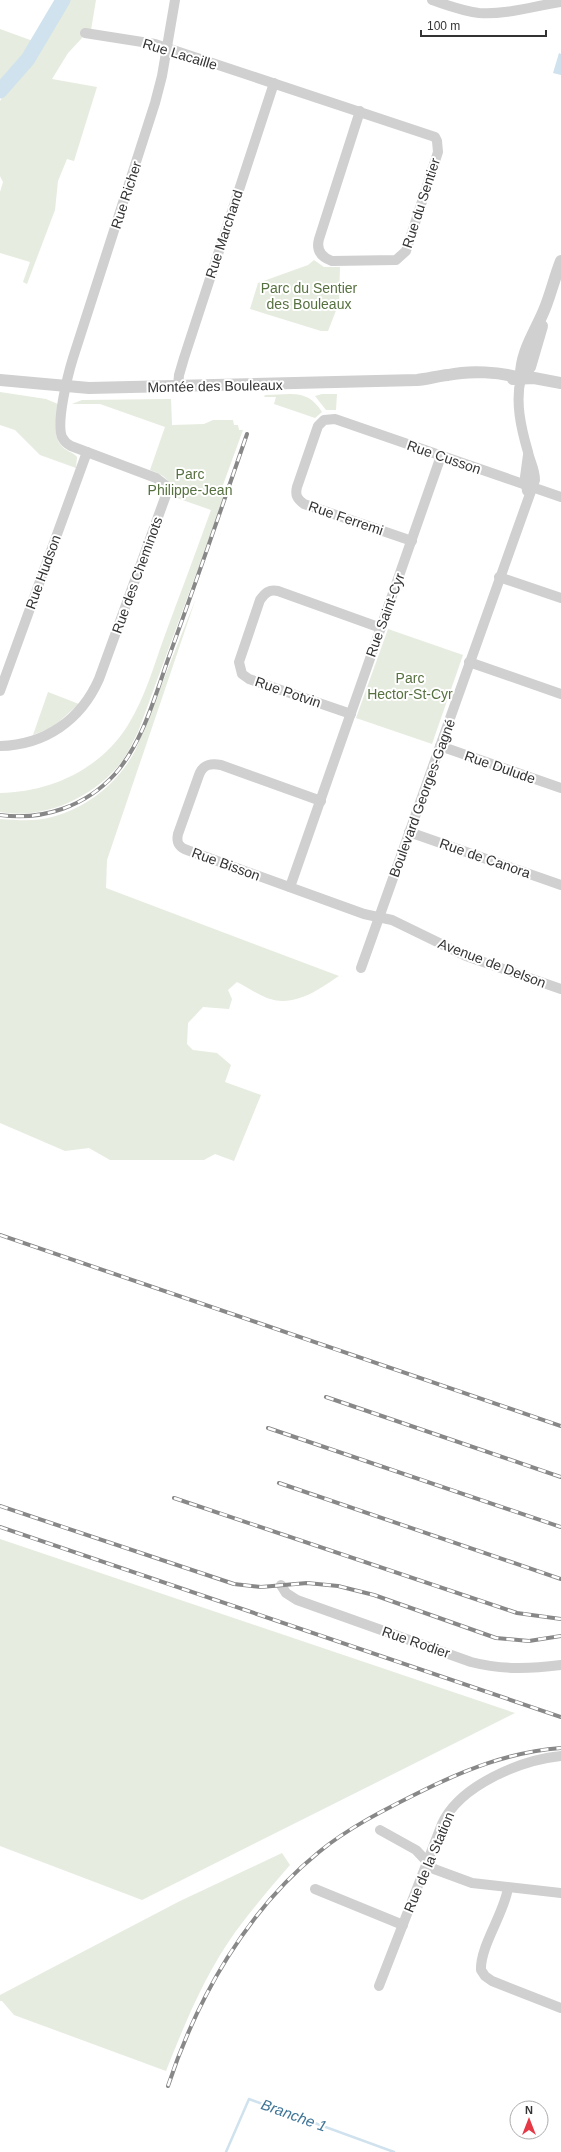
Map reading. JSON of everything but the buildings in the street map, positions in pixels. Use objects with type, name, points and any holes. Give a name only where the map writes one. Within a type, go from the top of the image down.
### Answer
[{"type":"street","name":"Rue Richer","points":[[66,387],[76,348],[155,103],[167,48],[175,0]]},
{"type":"street","points":[[432,0],[461,10],[480,13],[497,12],[561,2]]},
{"type":"street","name":"Rue Lacaille","points":[[85,33],[151,43],[274,83]]},
{"type":"street","name":"Rue du Sentier","points":[[274,83],[360,111],[430,134],[437,141],[438,152],[406,251],[396,260],[332,261],[322,257],[319,250],[319,238],[360,111]]},
{"type":"street","name":"Rue Marchand","points":[[178,387],[179,375],[184,358],[274,83]]},
{"type":"street","points":[[521,378],[521,366],[531,338],[545,309],[559,274],[561,261]]},
{"type":"street","name":"Montée des Bouleaux","points":[[0,380],[66,387],[178,387],[431,379],[448,374],[502,373],[521,378],[561,383]]},
{"type":"street","name":"Boulevard Georges-Gagné","points":[[361,968],[527,497],[529,486],[535,475],[528,454],[519,408],[518,390],[521,378]]},
{"type":"street","name":"Rue des Cheminots","points":[[0,746],[27,743],[55,731],[78,713],[90,697],[99,679],[166,495],[165,485],[162,481],[71,446],[63,439],[61,428],[66,387]]},
{"type":"street","name":"Rue Cusson","points":[[327,419],[340,420],[561,497]]},
{"type":"street","name":"Rue Ferremi","points":[[327,419],[320,422],[314,437],[297,487],[296,493],[299,500],[304,504],[412,541]]},
{"type":"street","name":"Rue Hudson","points":[[0,690],[87,452]]},
{"type":"street","name":"Rue Saint-Cyr","points":[[290,887],[442,456]]},
{"type":"street","points":[[499,577],[561,598]]},
{"type":"street","name":"Rue Potvin","points":[[350,714],[249,679],[242,674],[239,662],[260,600],[270,590],[278,591],[381,628]]},
{"type":"street","points":[[469,662],[561,694]]},
{"type":"street","name":"Rue Dulude","points":[[440,746],[561,788]]},
{"type":"street","name":"Rue Bisson","points":[[321,800],[216,764],[204,766],[199,775],[178,834],[179,845],[187,850],[367,915],[379,917]]},
{"type":"street","name":"Rue de Canora","points":[[409,832],[561,885]]},
{"type":"street","name":"Avenue de Delson","points":[[379,917],[392,920],[466,956],[561,989]]},
{"type":"street","name":"Rue Rodier","points":[[281,1585],[284,1591],[297,1600],[471,1662],[490,1667],[515,1669],[561,1665]]},
{"type":"street","name":"Rue de la Station","points":[[379,1986],[446,1815],[458,1801],[479,1786],[513,1768],[539,1759],[561,1756]]},
{"type":"street","points":[[380,1830],[416,1850],[434,1869],[472,1883],[508,1888],[561,1892]]},
{"type":"street","points":[[508,1888],[484,1954],[481,1970],[485,1976],[492,1981],[561,2008]]},
{"type":"street","points":[[315,1889],[403,1925]]},
{"type":"green space","points":[[66,0],[96,0],[91,30],[84,30],[82,38],[68,53],[52,79],[97,87],[74,161],[67,159],[58,181],[55,210],[27,284],[23,282],[30,262],[0,253],[0,192],[3,182],[0,176],[0,101],[8,87],[23,71]]},
{"type":"green space","points":[[0,29],[33,41],[17,65],[0,83]]},
{"type":"green space","name":"Parc du Sentier des Bouleaux","points":[[314,260],[324,267],[340,267],[339,303],[328,331],[321,331],[250,309],[258,283],[308,265]]},
{"type":"green space","points":[[0,392],[46,399],[58,404],[56,431],[58,441],[63,447],[77,457],[76,468],[40,455],[15,430],[0,425]]},
{"type":"green space","points":[[297,394],[304,396],[316,404],[322,412],[315,418],[274,404],[276,397],[264,397],[265,395]]},
{"type":"green space","points":[[322,394],[337,394],[336,410],[326,410],[315,396]]},
{"type":"green space","name":"Parc Philippe-Jean","points":[[171,399],[172,425],[204,424],[213,420],[233,420],[234,425],[238,425],[239,430],[243,430],[223,485],[224,498],[138,732],[120,764],[96,787],[81,796],[66,804],[33,813],[17,814],[0,812],[0,793],[19,792],[56,783],[89,766],[117,741],[134,715],[149,681],[211,510],[171,496],[170,486],[166,479],[150,470],[165,427],[100,404],[72,404],[82,400]]},
{"type":"green space","points":[[196,598],[107,860],[106,888],[339,976],[314,992],[287,1001],[267,998],[237,982],[228,990],[232,999],[229,1009],[203,1007],[188,1023],[187,1044],[193,1050],[217,1053],[231,1065],[225,1082],[261,1095],[234,1161],[215,1154],[204,1160],[110,1160],[89,1148],[65,1151],[0,1123],[0,819],[39,820],[66,813],[102,792],[121,772],[136,749]]},
{"type":"green space","name":"Parc Hector-St-Cyr","points":[[388,629],[463,655],[432,744],[356,718]]},
{"type":"green space","points":[[48,692],[79,704],[53,727],[33,735]]},
{"type":"green space","points":[[0,1539],[515,1713],[142,1900],[0,1846]]},
{"type":"green space","points":[[282,1853],[290,1865],[242,1922],[225,1947],[196,1999],[166,2071],[14,2015],[2,2001],[0,2001],[0,1995],[180,1901]]},
{"type":"water","points":[[559,53],[561,54],[561,75],[553,73]]},
{"type":"waterway","points":[[0,91],[28,59],[63,0]]},
{"type":"waterway","name":"Branche 1","points":[[226,2152],[249,2099],[394,2152]]},
{"type":"railway","points":[[0,815],[32,816],[63,809],[77,803],[91,795],[103,785],[115,774],[125,761],[134,747],[148,716],[247,434]]},
{"type":"railway","points":[[0,1235],[561,1426]]},
{"type":"railway","points":[[326,1397],[561,1477]]},
{"type":"railway","points":[[268,1428],[561,1527]]},
{"type":"railway","points":[[279,1483],[561,1579]]},
{"type":"railway","points":[[174,1498],[517,1613],[561,1619]]},
{"type":"railway","points":[[0,1506],[234,1584],[261,1587],[307,1583],[338,1586],[374,1595],[496,1638],[529,1641],[561,1636]]},
{"type":"railway","points":[[0,1527],[561,1717]]},
{"type":"railway","points":[[168,2086],[194,2020],[227,1958],[247,1928],[269,1901],[293,1875],[319,1852],[330,1843],[367,1820],[405,1799],[452,1777],[487,1763],[523,1753],[561,1748]]}]
